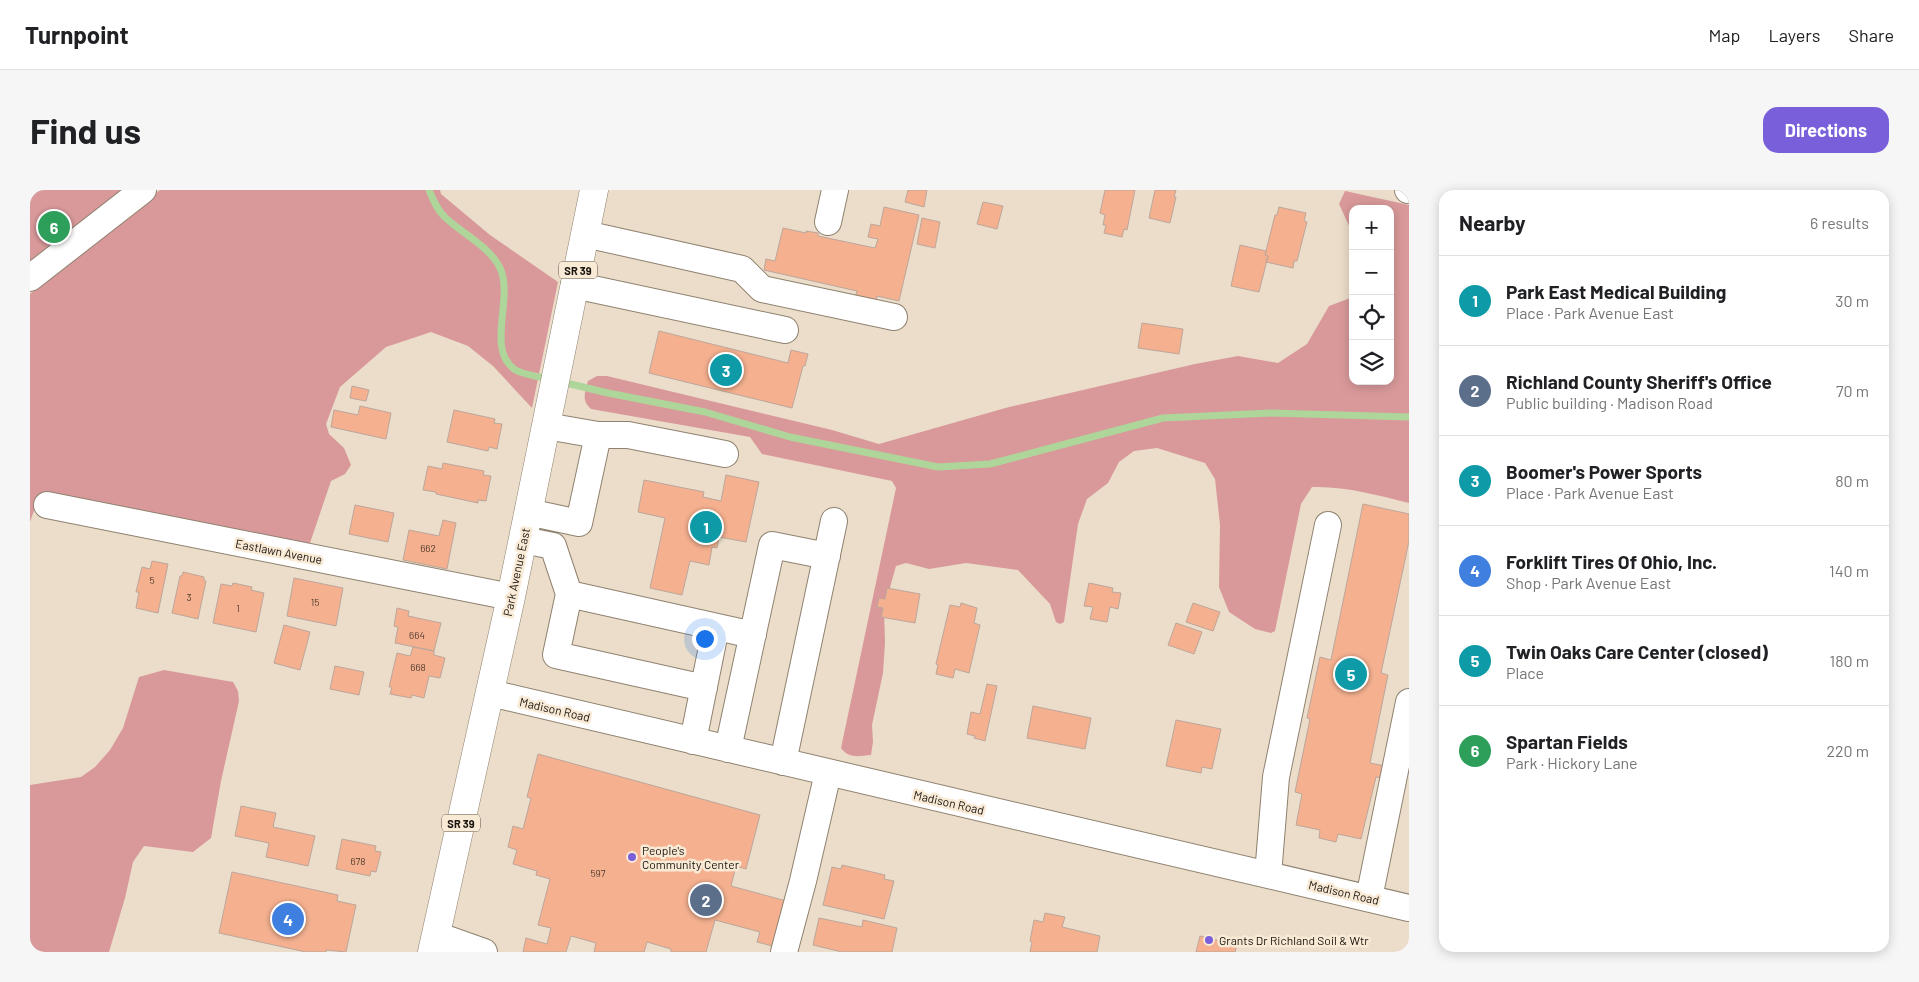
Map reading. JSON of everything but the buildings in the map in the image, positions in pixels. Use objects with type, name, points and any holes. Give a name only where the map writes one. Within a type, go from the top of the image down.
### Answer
[{"type":"main road","name":"Park Avenue East","points":[[434,944],[511,597],[594,190]]},
{"type":"street","points":[[30,278],[142,190]]},
{"type":"street","points":[[828,222],[835,190]]},
{"type":"street","points":[[585,234],[742,269],[762,289],[894,317]]},
{"type":"street","points":[[574,285],[785,330]]},
{"type":"street","points":[[547,419],[598,435],[628,435],[725,454]]},
{"type":"street","points":[[528,512],[579,523],[598,435]]},
{"type":"street","name":"Eastlawn Avenue","points":[[47,504],[511,597]]},
{"type":"street","points":[[783,762],[834,521]]},
{"type":"street","points":[[1268,875],[1276,777],[1328,525]]},
{"type":"street","points":[[523,540],[553,546],[569,594],[556,654],[704,688]]},
{"type":"street","points":[[728,749],[772,545],[827,556]]},
{"type":"street","points":[[569,594],[753,635]]},
{"type":"street","points":[[693,741],[716,627]]},
{"type":"street","name":"Madison Road","points":[[490,693],[1409,908]]},
{"type":"street","points":[[1369,898],[1409,702]]},
{"type":"street","points":[[784,952],[803,881],[828,773]]},
{"type":"street","points":[[434,944],[484,952]]},
{"type":"shaded area","points":[[30,190],[124,190],[30,264]]},
{"type":"shaded area","points":[[160,190],[440,190],[441,194],[490,235],[558,282],[532,408],[493,366],[468,346],[431,332],[386,347],[340,387],[326,424],[329,434],[344,448],[351,465],[345,474],[331,481],[309,546],[40,493],[30,522],[30,294]]},
{"type":"shaded area","points":[[1345,191],[1409,205],[1409,503],[1349,490],[1312,487],[1301,504],[1275,631],[1271,633],[1255,629],[1229,612],[1219,587],[1220,525],[1215,479],[1205,463],[1157,448],[1134,451],[1119,462],[1108,483],[1087,499],[1078,524],[1064,622],[1060,624],[1056,622],[1050,604],[1018,570],[966,563],[929,569],[906,563],[896,566],[884,609],[885,643],[883,673],[872,725],[873,742],[871,755],[851,755],[841,748],[896,488],[892,481],[762,454],[750,437],[591,409],[586,403],[585,393],[588,381],[597,376],[607,376],[832,430],[879,444],[1009,407],[1195,364],[1238,356],[1278,363],[1307,344],[1329,306],[1349,298],[1349,385],[1394,385],[1394,205],[1349,205],[1349,226],[1339,204]]},
{"type":"shaded area","points":[[164,670],[233,682],[238,691],[239,701],[221,781],[211,838],[193,852],[144,846],[133,862],[125,898],[109,952],[30,952],[30,785],[81,777],[95,767],[110,750],[123,728],[139,677]]},
{"type":"waterway","points":[[429,190],[441,213],[483,247],[500,268],[504,293],[501,336],[502,349],[506,360],[518,371],[551,379]]},
{"type":"waterway","points":[[562,382],[705,412],[790,437],[938,467],[990,464],[1163,418],[1271,413],[1409,417]]},
{"type":"place","name":"Spartan Fields","points":[[54,227]]},
{"type":"place","name":"Boomer's Power Sports","points":[[726,370]]},
{"type":"place","name":"Park East Medical Building","points":[[706,527]]},
{"type":"place","name":"Twin Oaks Care Center (closed)","points":[[1351,674]]},
{"type":"place","name":"People's Community Center","points":[[632,857]]},
{"type":"place","name":"Richland County Sheriff's Office","points":[[706,900]]},
{"type":"place","name":"Forklift Tires Of Ohio, Inc.","points":[[288,919]]},
{"type":"place","name":"Grants Dr Richland Soil & Wtr","points":[[1209,940]]}]
